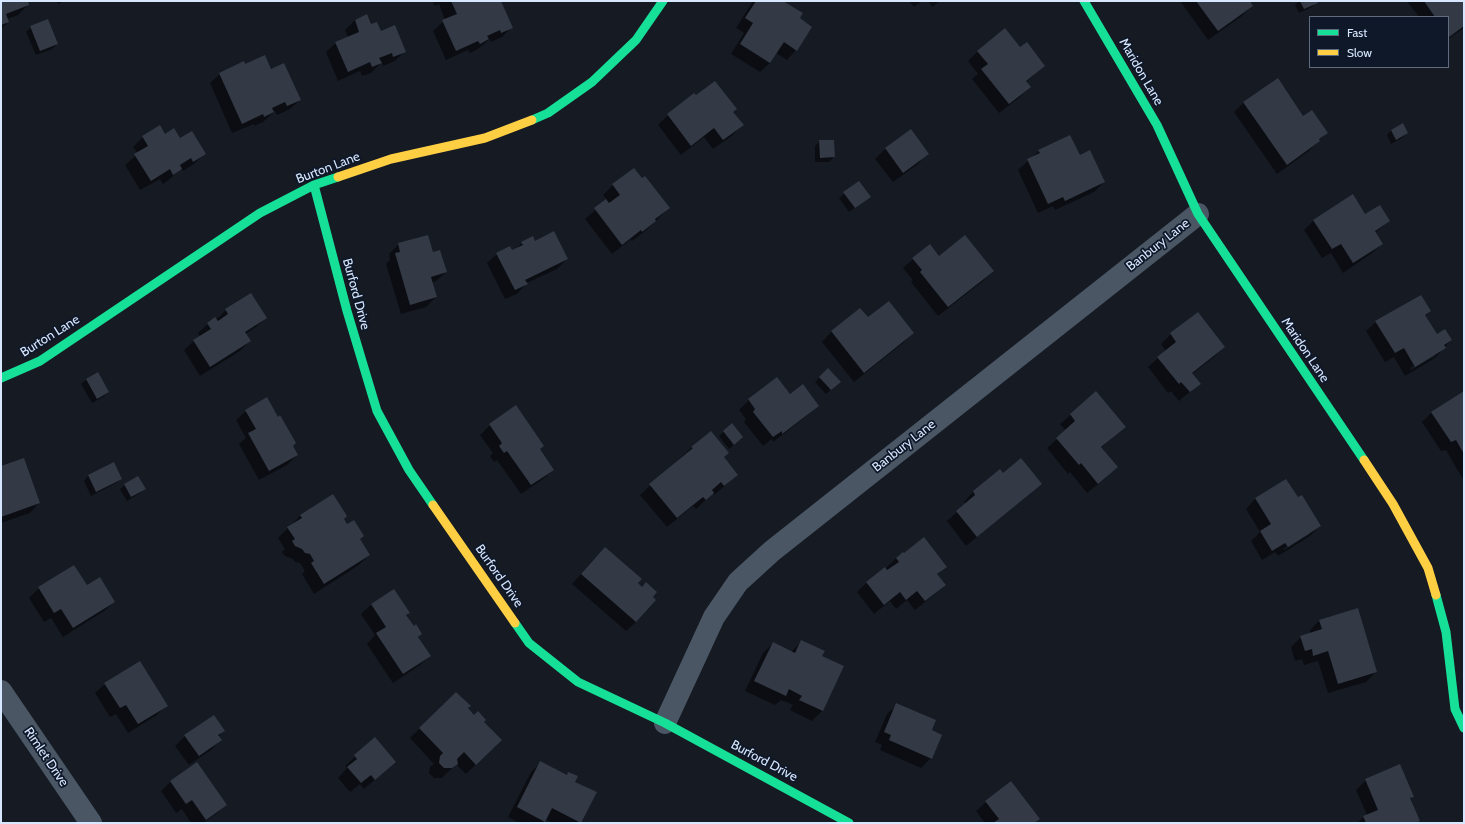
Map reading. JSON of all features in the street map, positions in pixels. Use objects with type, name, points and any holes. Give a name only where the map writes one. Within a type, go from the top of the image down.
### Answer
[{"type":"street","name":"Burton Lane","points":[[1,378],[40,361],[260,213],[314,185],[391,159],[486,138],[548,113],[592,82],[636,40],[663,1]]},
{"type":"street","name":"Maridon Lane","points":[[1084,1],[1157,125],[1198,214],[1393,504],[1428,568],[1446,632],[1455,709],[1464,728]]},
{"type":"street","name":"Burford Drive","points":[[314,185],[347,311],[377,411],[409,470],[529,643],[578,682],[666,723],[849,823]]},
{"type":"street","name":"Banbury Lane","points":[[666,723],[714,617],[738,582],[772,551],[1198,214]]},
{"type":"street","name":"Rimlet Drive","points":[[1,691],[91,823]]},
{"type":"building","points":[[1,1],[28,1],[29,5],[6,14],[9,22],[1,25]]},
{"type":"building","points":[[451,1],[501,1],[513,28],[501,33],[500,30],[487,36],[489,39],[480,44],[478,41],[456,51],[442,20],[457,14]]},
{"type":"building","points":[[756,1],[783,1],[803,13],[800,18],[812,27],[797,51],[784,42],[770,63],[740,44],[753,23],[745,18]]},
{"type":"building","points":[[1196,1],[1250,1],[1253,6],[1218,31]]},
{"type":"building","points":[[1300,1],[1317,1],[1318,3],[1304,9]]},
{"type":"building","points":[[1424,1],[1464,1],[1464,26],[1449,37],[1449,16],[1434,16]]},
{"type":"building","points":[[367,14],[371,24],[377,22],[381,31],[395,25],[406,52],[393,57],[392,53],[379,58],[382,63],[372,67],[370,62],[348,72],[335,42],[359,32],[355,20]]},
{"type":"building","points":[[48,19],[58,44],[40,51],[30,26]]},
{"type":"building","points":[[1005,28],[1020,47],[1027,42],[1045,66],[1026,81],[1031,87],[1009,104],[981,69],[988,64],[977,51]]},
{"type":"building","points":[[265,55],[271,69],[284,63],[301,100],[287,106],[285,102],[272,108],[274,112],[264,117],[263,114],[242,124],[219,73],[244,61],[245,64]]},
{"type":"building","points":[[1278,78],[1303,116],[1312,110],[1328,133],[1319,139],[1320,141],[1287,165],[1243,102]]},
{"type":"building","points":[[715,81],[737,109],[733,112],[744,125],[723,140],[714,128],[691,146],[667,114],[694,93],[696,95]]},
{"type":"building","points":[[1403,123],[1408,133],[1396,140],[1391,130]]},
{"type":"building","points":[[160,125],[165,134],[174,128],[180,138],[192,131],[206,154],[193,162],[191,158],[180,165],[182,169],[173,175],[170,169],[151,181],[134,154],[148,146],[142,136]]},
{"type":"building","points":[[911,129],[929,154],[903,173],[885,148]]},
{"type":"building","points":[[1070,135],[1080,155],[1090,150],[1105,182],[1065,201],[1063,197],[1048,204],[1027,159],[1040,153],[1038,150]]},
{"type":"building","points":[[819,140],[834,140],[835,157],[820,158]]},
{"type":"building","points":[[634,168],[642,178],[645,176],[670,208],[655,219],[656,221],[642,232],[641,230],[622,245],[594,208],[606,199],[609,203],[620,195],[612,184]]},
{"type":"building","points":[[859,181],[871,197],[855,208],[843,192]]},
{"type":"building","points":[[1353,194],[1365,214],[1380,205],[1390,221],[1375,231],[1383,244],[1353,263],[1341,244],[1332,249],[1313,220]]},
{"type":"building","points":[[554,231],[568,259],[525,280],[528,284],[515,290],[496,253],[510,246],[512,250],[523,245],[521,242],[533,236],[535,241]]},
{"type":"building","points":[[428,235],[433,252],[440,250],[447,272],[431,277],[437,297],[410,305],[395,253],[400,252],[398,243]]},
{"type":"building","points":[[965,235],[994,271],[948,307],[920,272],[922,270],[912,258],[930,244],[939,256]]},
{"type":"building","points":[[251,293],[267,318],[245,332],[251,341],[210,367],[193,340],[211,329],[207,323],[215,317],[218,321],[228,314],[225,309]]},
{"type":"building","points":[[1421,295],[1431,311],[1425,315],[1437,334],[1445,329],[1452,340],[1444,345],[1446,348],[1415,367],[1404,348],[1395,353],[1375,321]]},
{"type":"building","points":[[889,301],[914,333],[864,373],[831,331],[860,308],[868,317]]},
{"type":"building","points":[[1198,312],[1225,347],[1192,373],[1201,384],[1190,392],[1181,382],[1179,384],[1157,357],[1176,342],[1170,333]]},
{"type":"building","points":[[828,368],[841,382],[831,390],[819,377]]},
{"type":"building","points":[[98,372],[109,392],[97,399],[86,379]]},
{"type":"building","points":[[777,377],[790,394],[803,384],[819,406],[782,434],[782,431],[773,437],[753,412],[755,409],[748,399]]},
{"type":"building","points":[[1096,391],[1126,427],[1101,447],[1118,467],[1098,484],[1081,463],[1079,465],[1056,438],[1075,421],[1070,414]]},
{"type":"building","points":[[1464,391],[1464,454],[1456,440],[1451,442],[1431,412]]},
{"type":"building","points":[[267,397],[278,417],[280,415],[296,443],[293,446],[298,455],[269,471],[248,433],[256,429],[245,410]]},
{"type":"building","points":[[516,405],[544,446],[540,449],[554,470],[531,485],[507,451],[504,453],[499,446],[502,443],[489,424]]},
{"type":"building","points":[[732,423],[743,437],[734,445],[723,431]]},
{"type":"building","points":[[711,431],[729,453],[724,457],[738,475],[724,486],[721,482],[712,490],[714,493],[706,500],[703,497],[677,518],[649,484],[693,448],[691,447]]},
{"type":"building","points":[[24,458],[40,503],[1,517],[1,466]]},
{"type":"building","points":[[1021,458],[1042,484],[977,537],[956,511],[975,495],[973,491],[1000,469],[1003,473]]},
{"type":"building","points":[[114,462],[122,479],[96,492],[88,475]]},
{"type":"building","points":[[138,476],[146,489],[131,497],[124,484]]},
{"type":"building","points":[[1286,479],[1298,497],[1302,495],[1321,526],[1288,547],[1285,543],[1272,551],[1260,531],[1271,524],[1255,498]]},
{"type":"building","points":[[333,494],[347,516],[344,519],[347,524],[354,520],[364,536],[360,539],[370,555],[324,584],[311,563],[314,561],[310,554],[305,553],[302,549],[295,546],[292,541],[295,539],[287,527],[302,518],[300,515]]},
{"type":"building","points":[[924,537],[947,567],[937,574],[946,585],[925,601],[917,591],[906,600],[900,592],[884,605],[866,582],[885,567],[887,570],[899,562],[896,558]]},
{"type":"building","points":[[605,547],[642,579],[638,583],[642,587],[646,582],[657,592],[653,597],[656,600],[636,622],[581,574]]},
{"type":"building","points":[[74,565],[87,585],[100,577],[115,602],[73,628],[61,609],[54,613],[38,587]]},
{"type":"building","points":[[394,589],[410,613],[406,615],[414,626],[416,624],[422,634],[418,637],[431,656],[403,674],[376,633],[386,627],[371,604]]},
{"type":"building","points":[[1358,608],[1377,672],[1338,684],[1328,651],[1313,656],[1312,649],[1305,651],[1300,636],[1322,629],[1319,620]]},
{"type":"building","points":[[801,640],[825,651],[822,656],[844,666],[823,711],[799,700],[802,696],[789,689],[786,696],[754,681],[773,642],[795,653]]},
{"type":"building","points":[[140,661],[168,706],[138,724],[126,705],[120,708],[104,683]]},
{"type":"building","points":[[456,692],[471,706],[468,708],[474,715],[478,711],[486,720],[484,722],[502,740],[476,765],[464,752],[457,759],[458,764],[452,768],[444,768],[439,763],[440,756],[443,753],[419,728]]},
{"type":"building","points":[[896,703],[936,720],[932,730],[942,735],[932,759],[889,740],[891,735],[884,732]]},
{"type":"building","points":[[214,715],[225,731],[218,735],[222,740],[199,756],[184,735]]},
{"type":"building","points":[[375,737],[396,762],[375,780],[371,775],[361,783],[347,767],[357,759],[354,755]]},
{"type":"building","points":[[540,761],[567,775],[568,772],[578,776],[575,782],[597,792],[581,823],[552,808],[545,822],[517,807]]},
{"type":"building","points":[[197,762],[227,805],[206,820],[192,800],[186,804],[170,781]]},
{"type":"building","points":[[1400,764],[1414,797],[1410,798],[1420,821],[1415,823],[1366,823],[1363,816],[1378,810],[1365,779]]},
{"type":"building","points":[[1011,781],[1040,819],[1034,823],[993,823],[999,819],[985,801]]},
{"type":"traffic: fast","points":[[532,120],[548,113],[592,82],[636,40],[663,1]]},
{"type":"traffic: fast","points":[[1084,1],[1157,125],[1198,214],[1364,460]]},
{"type":"traffic: fast","points":[[1,378],[40,361],[260,213],[314,185],[338,177]]},
{"type":"traffic: fast","points":[[314,185],[347,311],[377,411],[409,470],[433,505]]},
{"type":"traffic: fast","points":[[1436,595],[1446,632],[1455,709],[1464,728]]},
{"type":"traffic: fast","points":[[515,623],[529,643],[578,682],[665,723],[849,823]]},
{"type":"traffic: slow","points":[[338,177],[391,159],[485,138],[532,120]]},
{"type":"traffic: slow","points":[[1364,460],[1393,504],[1428,568],[1436,595]]},
{"type":"traffic: slow","points":[[433,505],[515,623]]}]
